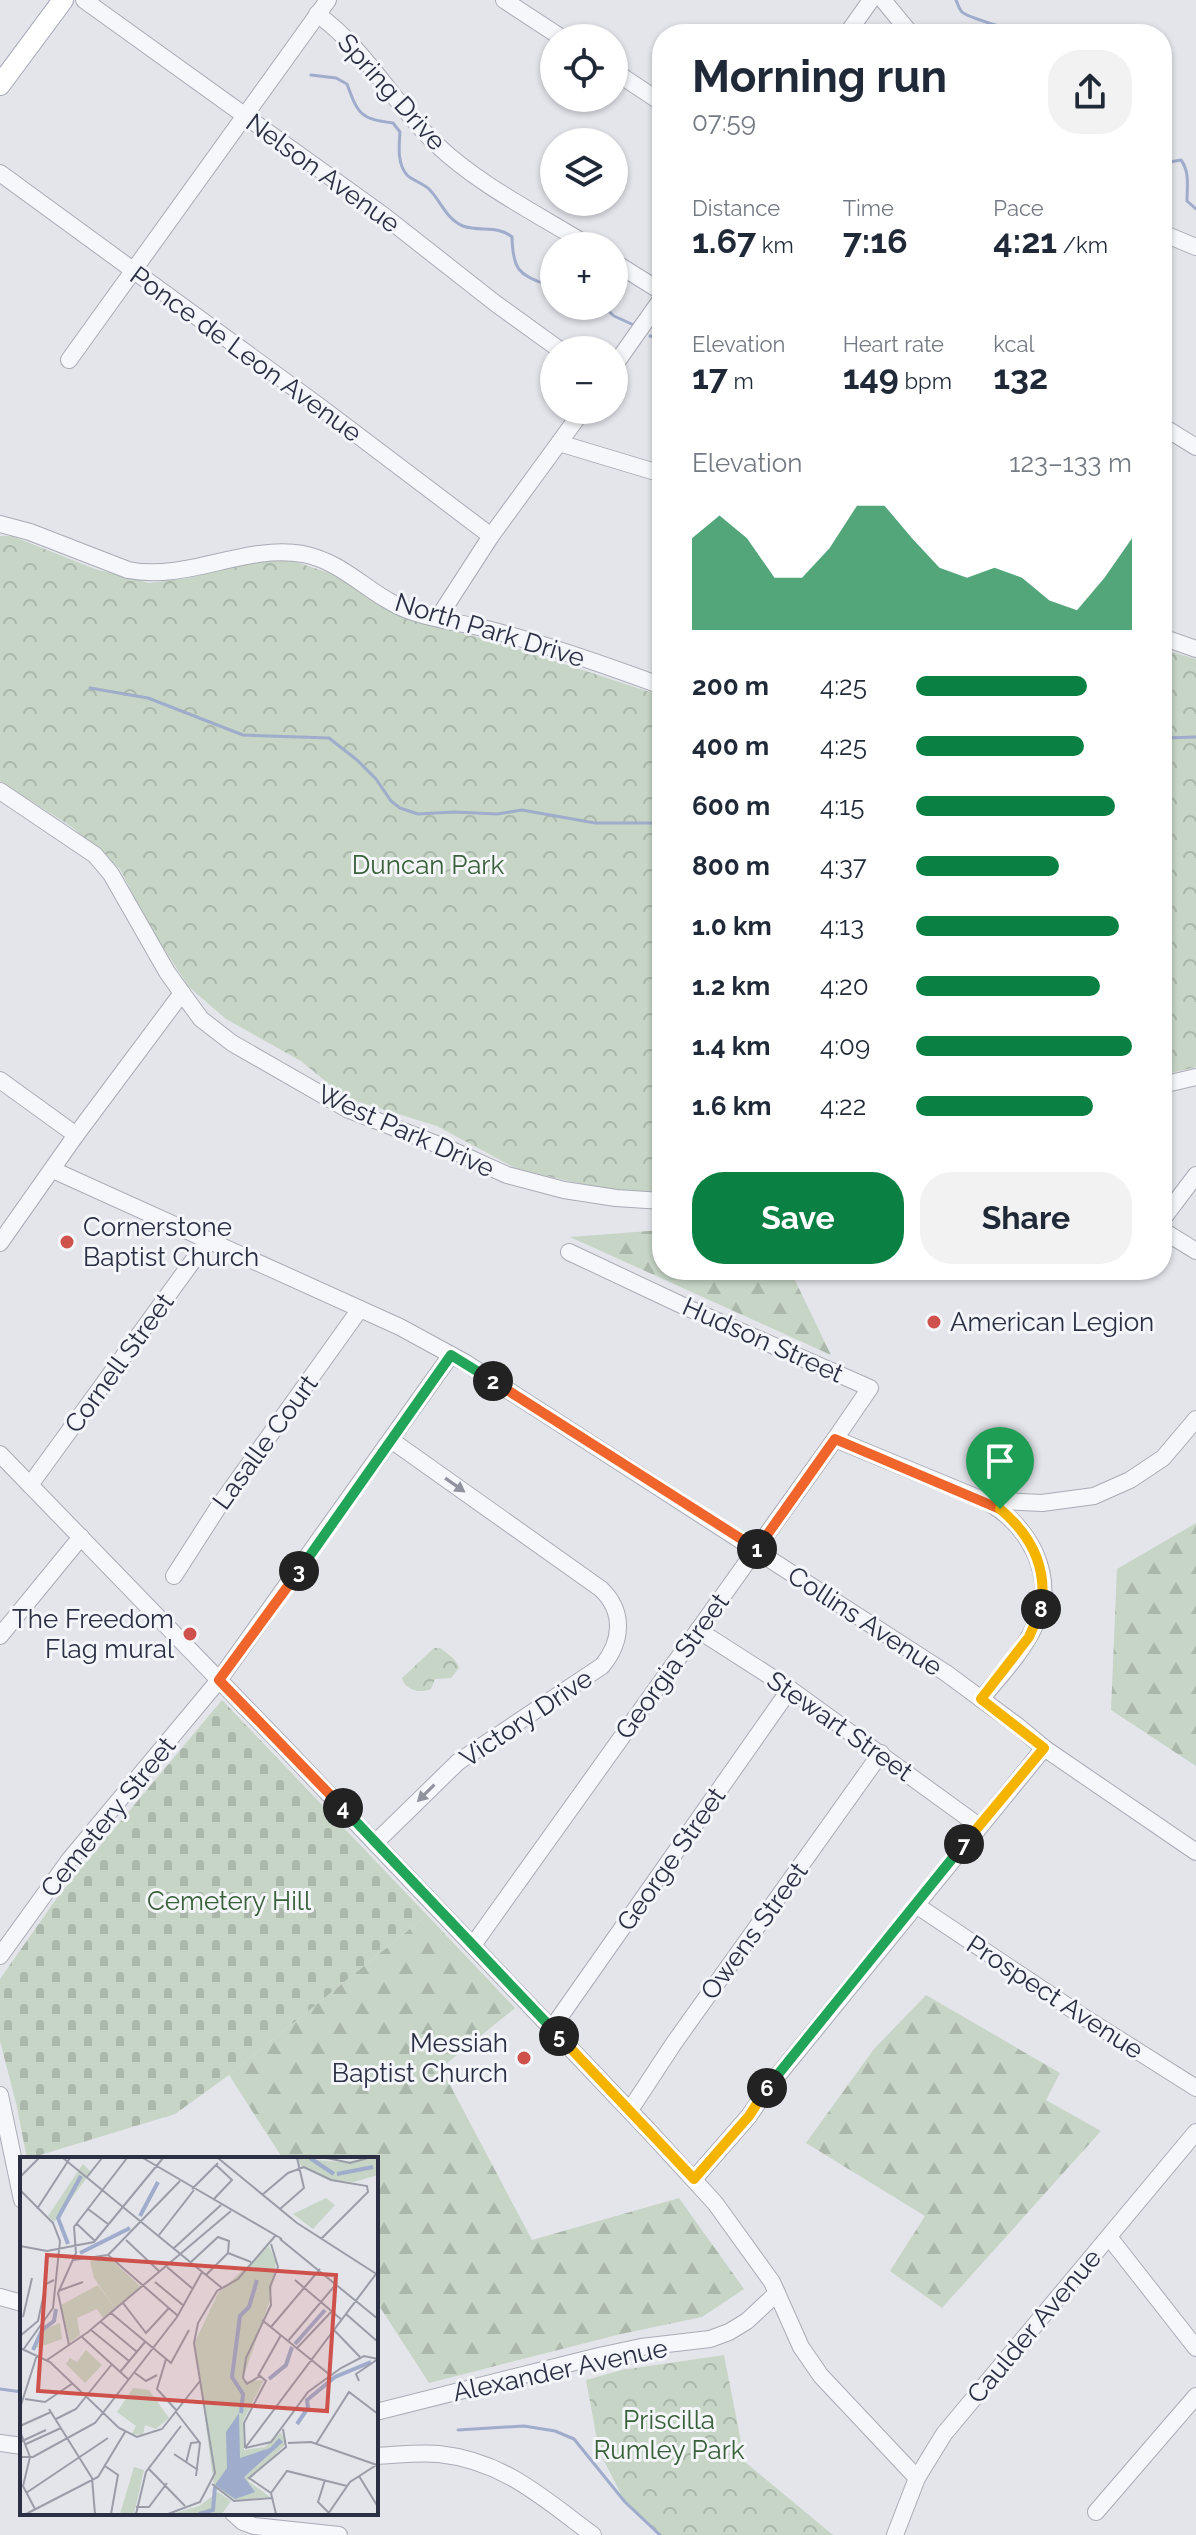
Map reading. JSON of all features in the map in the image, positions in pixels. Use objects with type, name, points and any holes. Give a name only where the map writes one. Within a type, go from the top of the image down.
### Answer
[{"type":"main road","points":[[0,85],[63,0]]},
{"type":"street","name":"Nelson Avenue","points":[[84,0],[383,215],[541,336]]},
{"type":"street","points":[[69,360],[328,0]]},
{"type":"street","points":[[504,0],[541,24]]},
{"type":"street","points":[[854,24],[871,0]]},
{"type":"street","points":[[883,0],[903,24]]},
{"type":"street","name":"Spring Drive","points":[[317,14],[352,44],[418,125],[449,156],[566,232]]},
{"type":"street","points":[[628,80],[652,96]]},
{"type":"street","name":"Ponce de Leon Avenue","points":[[0,173],[491,536]]},
{"type":"street","points":[[1172,237],[1196,247]]},
{"type":"street","points":[[628,271],[652,286]]},
{"type":"street","points":[[628,346],[652,312]]},
{"type":"street","points":[[438,618],[491,536],[573,424]]},
{"type":"street","points":[[1172,432],[1196,447]]},
{"type":"street","points":[[559,443],[652,471]]},
{"type":"street","name":"North Park Drive","points":[[0,524],[144,573],[175,572],[265,553],[303,554],[340,567],[393,604],[565,653],[652,683]]},
{"type":"street","points":[[1172,641],[1196,649]]},
{"type":"street","name":"West Park Drive","points":[[0,791],[95,855],[111,874],[182,993],[201,1019],[232,1043],[337,1104],[454,1151],[485,1167],[564,1190],[652,1200]]},
{"type":"street","points":[[157,1024],[166,990],[167,972]]},
{"type":"street","points":[[0,1243],[182,993]]},
{"type":"street","points":[[157,1024],[174,1017],[201,1019]]},
{"type":"street","points":[[1172,1083],[1196,1077]]},
{"type":"street","points":[[0,1080],[76,1135]]},
{"type":"street","name":"Collins Avenue","points":[[53,1170],[360,1309],[451,1355],[946,1673],[1044,1748],[1196,1852]]},
{"type":"street","points":[[1172,1207],[1196,1175]]},
{"type":"street","points":[[1172,1236],[1196,1251]]},
{"type":"street","name":"Cornell Street","points":[[30,1485],[208,1240]]},
{"type":"street","name":"Hudson Street","points":[[569,1252],[870,1388]]},
{"type":"street","name":"Lasalle Court","points":[[174,1576],[217,1509],[360,1309]]},
{"type":"street","name":"Cemetery Street","points":[[0,1956],[70,1859],[219,1680],[451,1355]]},
{"type":"street","name":"Georgia Street","points":[[473,1945],[870,1388]]},
{"type":"street","points":[[983,1500],[1042,1503],[1105,1493],[1154,1466],[1196,1419]]},
{"type":"street","points":[[835,1439],[983,1500],[1000,1509],[1027,1537],[1042,1573],[1041,1611],[1029,1637],[981,1699]]},
{"type":"street","name":"Victory Drive","points":[[375,1843],[458,1762],[602,1666],[617,1642],[619,1628],[615,1607],[601,1589],[391,1440]]},
{"type":"street","points":[[0,1454],[694,2179],[736,2228],[777,2293],[801,2347],[821,2376],[917,2478]]},
{"type":"street","points":[[0,1636],[81,1537]]},
{"type":"street","name":"Stewart Street","points":[[698,1630],[790,1689],[979,1826]]},
{"type":"street","name":"George Street","points":[[552,2028],[790,1689]]},
{"type":"street","points":[[694,2179],[749,2116],[770,2085],[1044,1748]]},
{"type":"street","name":"Owens Street","points":[[630,2110],[674,2043],[881,1753]]},
{"type":"street","name":"Prospect Avenue","points":[[916,1905],[1196,2088]]},
{"type":"street","points":[[0,2095],[20,2190]]},
{"type":"street","name":"Caulder Avenue","points":[[895,2535],[917,2478],[944,2434],[1196,2132]]},
{"type":"street","points":[[1109,2237],[1196,2348]]},
{"type":"street","name":"Alexander Avenue","points":[[378,2411],[599,2356],[641,2347],[710,2339],[747,2321],[777,2293]]},
{"type":"street","points":[[0,2297],[20,2302]]},
{"type":"street","points":[[1096,2512],[1196,2396]]},
{"type":"street","points":[[0,2443],[20,2446]]},
{"type":"street","points":[[378,2456],[437,2454],[500,2470],[523,2483],[593,2535]]},
{"type":"street","points":[[235,2515],[254,2526],[339,2535]]},
{"type":"green space","name":"Duncan Park","points":[[0,536],[12,536],[95,569],[149,583],[188,578],[258,561],[293,561],[329,573],[408,618],[509,646],[652,693],[652,1192],[608,1190],[517,1169],[437,1126],[346,1098],[301,1061],[226,1019],[189,987],[149,926],[120,869],[72,827],[0,781]]},
{"type":"green space","points":[[1172,652],[1196,659],[1196,1067],[1172,1073]]},
{"type":"green space","points":[[652,1231],[652,1274],[570,1237]]},
{"type":"green space","points":[[665,1280],[795,1280],[831,1355]]},
{"type":"green space","points":[[1196,1523],[1196,1766],[1111,1710],[1117,1569]]},
{"type":"green space","points":[[434,1648],[448,1654],[459,1668],[451,1678],[435,1679],[431,1689],[422,1691],[410,1688],[402,1678]]},
{"type":"green space","name":"Cemetery Hill","points":[[222,1700],[427,1915],[229,2075],[175,2114],[27,2157],[0,2041],[0,1979],[59,1895]]},
{"type":"green space","points":[[427,1915],[515,2008],[441,2068],[532,2240],[679,2198],[744,2289],[702,2317],[621,2334],[429,2383],[378,2304],[378,2157],[282,2157],[229,2075]]},
{"type":"green space","points":[[926,1995],[1060,2073],[1046,2100],[1101,2131],[942,2308],[890,2271],[925,2216],[806,2143],[874,2049]]},
{"type":"green space","name":"Priscilla Rumley Park","points":[[724,2355],[745,2462],[833,2535],[660,2535],[625,2502],[599,2451],[586,2380],[622,2370]]},
{"type":"waterway","points":[[956,0],[966,15],[992,24]]},
{"type":"waterway","points":[[311,75],[336,78],[347,84],[362,113],[393,123],[400,132],[400,160],[407,175],[429,189],[457,223],[469,228],[501,231],[512,237],[517,266],[526,276],[540,282]]},
{"type":"waterway","points":[[1172,162],[1181,160],[1184,165],[1187,201],[1196,209]]},
{"type":"waterway","points":[[623,320],[636,326]]},
{"type":"waterway","points":[[90,688],[148,698],[243,735],[329,738],[376,779],[391,801],[400,808],[418,814],[497,814],[522,810],[595,823],[652,823]]},
{"type":"waterway","points":[[1172,738],[1196,737]]},
{"type":"waterway","points":[[0,2389],[20,2392]]},
{"type":"waterway","points":[[458,2430],[524,2426],[555,2431],[574,2439],[625,2502],[660,2535]]},
{"type":"place","name":"Cornerstone Baptist Church","points":[[67,1242]]},
{"type":"place","name":"American Legion","points":[[934,1322]]},
{"type":"place","name":"The Freedom Flag mural","points":[[190,1634]]},
{"type":"place","name":"Messiah Baptist Church","points":[[524,2058]]},
{"type":"route","points":[[451,1355],[756,1550],[835,1439],[1000,1509],[1027,1537],[1036,1554],[1042,1573],[1043,1598],[1041,1611],[1029,1637],[981,1699],[1044,1748],[770,2085],[749,2116],[694,2179],[219,1680],[451,1355]]}]
